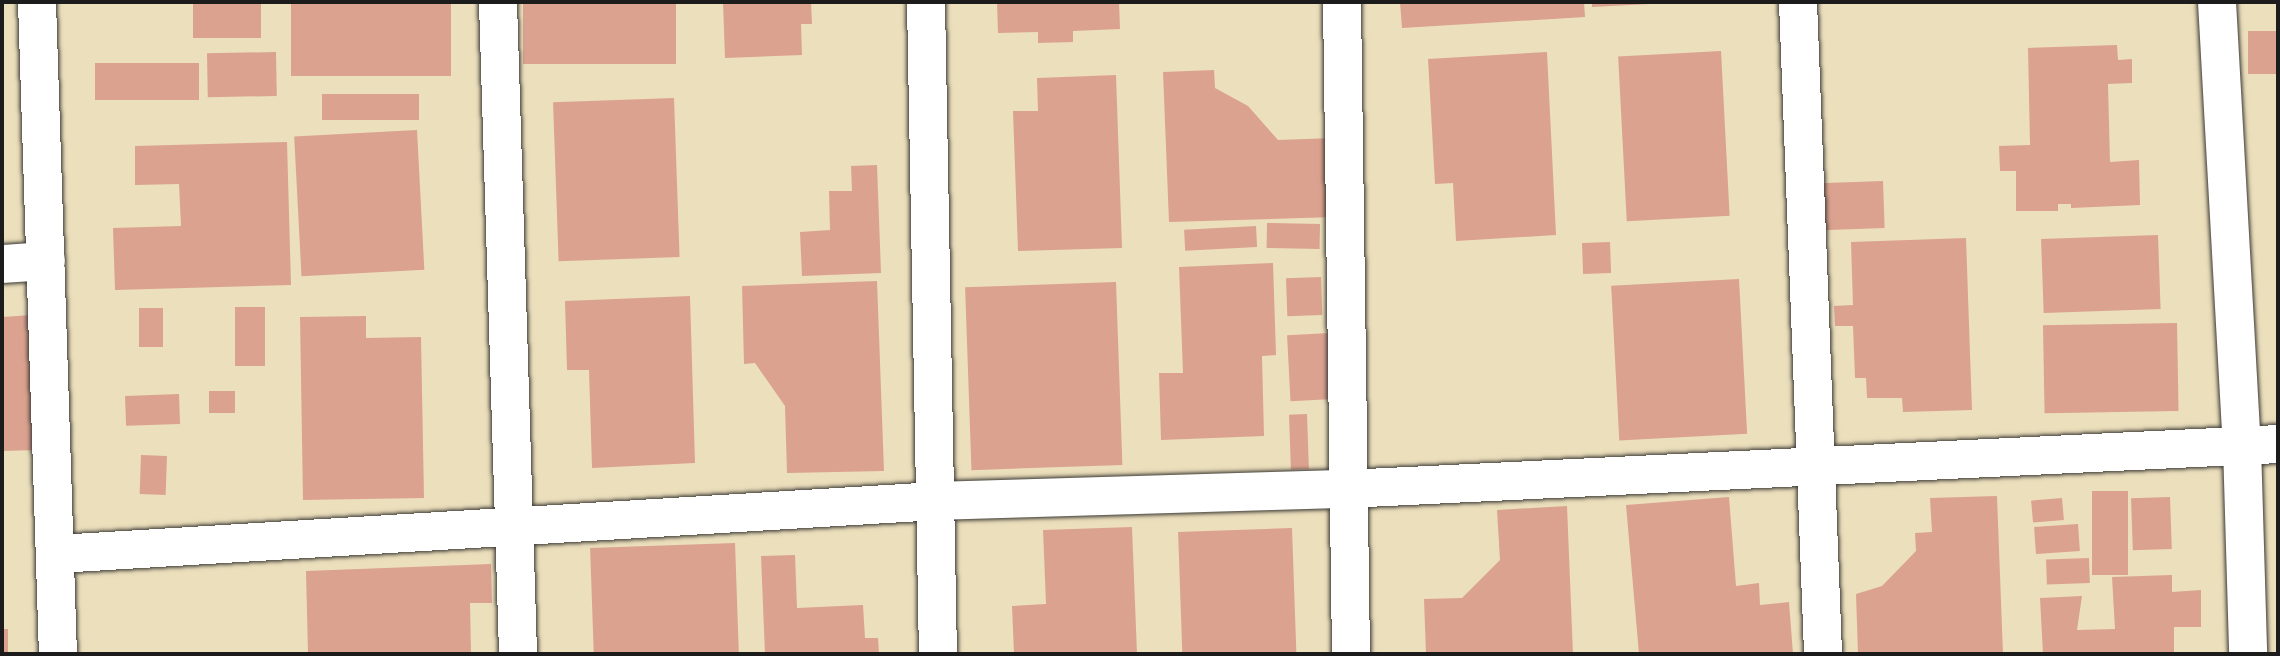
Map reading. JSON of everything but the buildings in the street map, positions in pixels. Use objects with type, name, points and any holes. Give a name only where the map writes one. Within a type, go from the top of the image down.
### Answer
[{"type":"street","points":[[37,2],[58,554],[58,654]]},
{"type":"street","points":[[498,2],[518,654]]},
{"type":"street","points":[[926,2],[937,654]]},
{"type":"street","points":[[1342,2],[1346,489],[1351,654]]},
{"type":"street","points":[[1798,2],[1823,654]]},
{"type":"street","points":[[2217,2],[2260,445],[2248,654]]},
{"type":"street","points":[[2,264],[46,261]]},
{"type":"street","points":[[58,554],[514,524],[936,501],[1346,489],[2260,445]]}]
